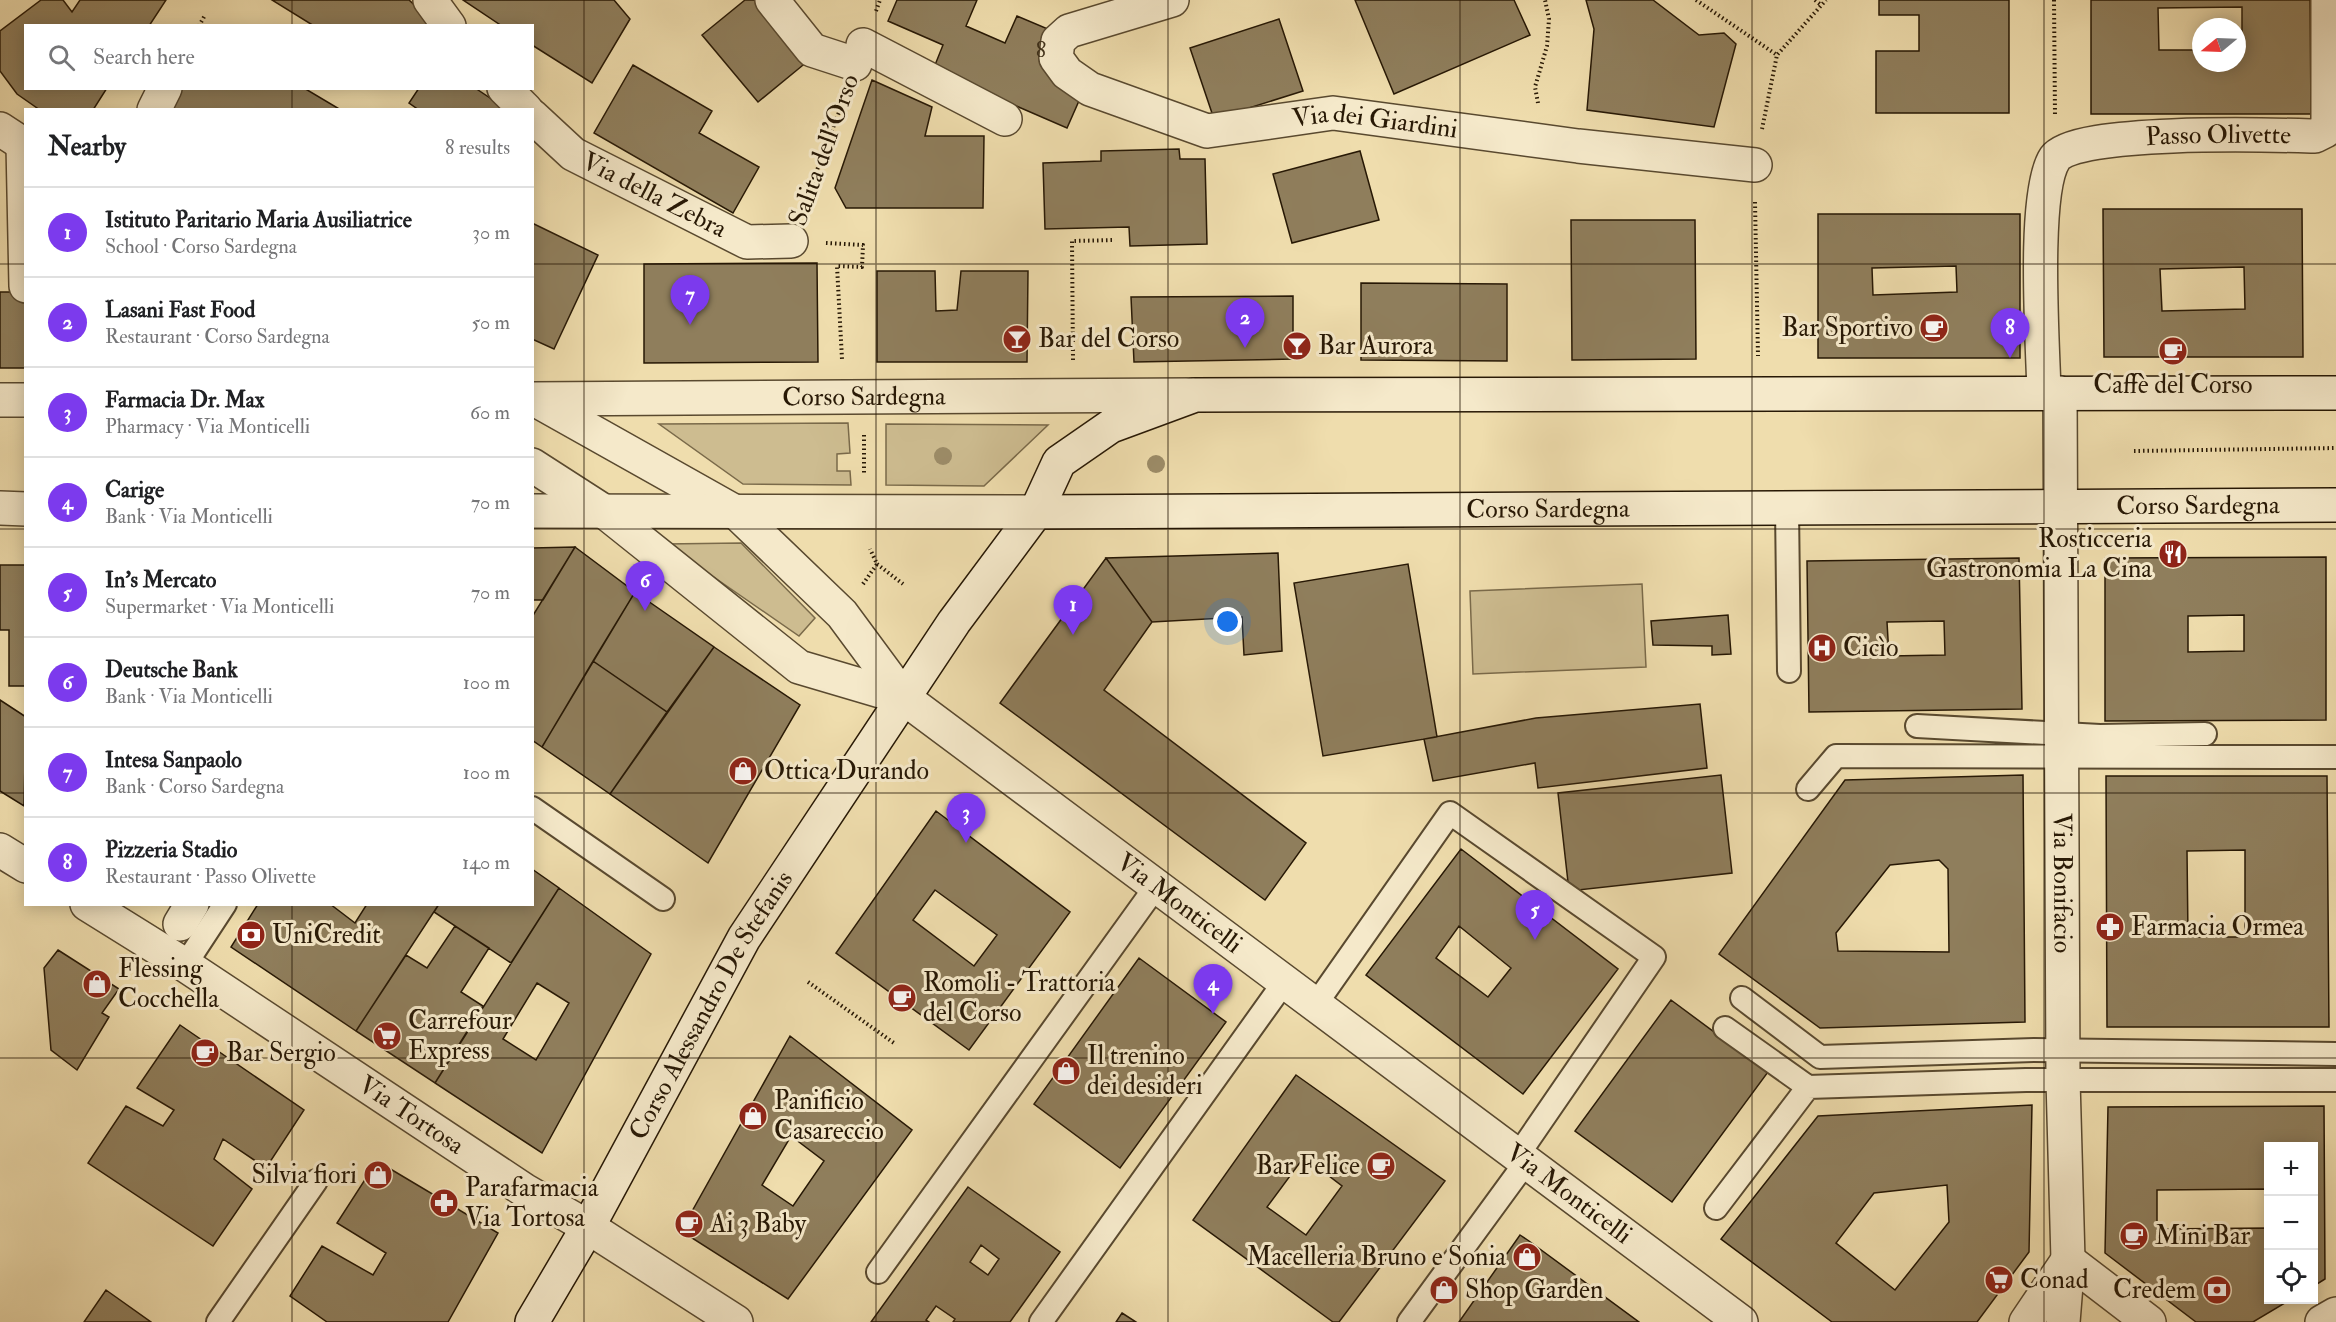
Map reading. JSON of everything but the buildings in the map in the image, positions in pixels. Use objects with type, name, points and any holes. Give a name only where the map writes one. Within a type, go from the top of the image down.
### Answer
[{"type":"street","points":[[430,0],[448,24]]},
{"type":"street","points":[[772,0],[812,50],[859,54]]},
{"type":"street","name":"Via dei Giardini","points":[[1172,0],[1074,14],[1055,51],[1056,58],[1067,73],[1090,89],[1207,131],[1333,113],[1578,146],[1755,165]]},
{"type":"street","name":"Passo Olivette","points":[[2055,158],[2072,147],[2095,142],[2213,134],[2315,136],[2325,132],[2328,121],[2328,0]]},
{"type":"street","name":"Salita dell'Orso","points":[[859,54],[1005,119]]},
{"type":"street","points":[[155,108],[164,90]]},
{"type":"street","points":[[506,90],[524,108]]},
{"type":"street","name":"Via della Zebra","points":[[534,118],[573,154],[747,242],[791,241]]},
{"type":"street","points":[[16,140],[24,257]]},
{"type":"street","points":[[2055,158],[2045,189],[2041,225],[2060,506]]},
{"type":"street","name":"Corso Sardegna","points":[[534,399],[2336,393]]},
{"type":"street","name":"Corso Sardegna","points":[[904,698],[954,622],[1036,512],[1059,462],[1111,426],[1195,395]]},
{"type":"street","points":[[0,400],[24,399]]},
{"type":"street","points":[[534,399],[737,513],[842,614],[904,698]]},
{"type":"street","name":"Via Monticelli","points":[[534,466],[605,512],[799,667],[904,698],[1741,1322]]},
{"type":"street","name":"Corso Sardegna","points":[[1036,512],[2336,505]]},
{"type":"street","name":"Via Bonifacio","points":[[2060,506],[2063,1065],[2068,1260],[2063,1322]]},
{"type":"street","points":[[0,508],[24,509]]},
{"type":"street","points":[[534,511],[1036,512]]},
{"type":"street","name":"Corso Alessandro De Stefanis","points":[[532,1322],[588,1227],[744,938],[904,698]]},
{"type":"street","points":[[0,850],[24,865]]},
{"type":"street","name":"Via Tortosa","points":[[90,906],[185,965],[524,1190],[588,1227],[736,1322]]},
{"type":"street","points":[[2026,1322],[2068,1260],[2149,1322]]},
{"type":"street","points":[[2322,1322],[2336,1314]]},
{"type":"lane","points":[[1787,508],[1790,671]]},
{"type":"lane","points":[[1917,726],[2063,746],[2106,736],[2205,734]]},
{"type":"lane","points":[[1808,789],[1836,756],[2063,746],[2336,757]]},
{"type":"lane","points":[[534,809],[663,899]]},
{"type":"lane","points":[[1316,1004],[1450,813],[1654,957],[1522,1158],[1408,1322]]},
{"type":"lane","points":[[878,1272],[1157,885]]},
{"type":"lane","points":[[185,965],[224,906]]},
{"type":"lane","points":[[1041,1322],[1285,981]]},
{"type":"lane","points":[[1742,998],[1820,1057],[2063,1065],[2336,1080]]},
{"type":"lane","points":[[1725,1028],[1808,1088],[2063,1065],[2336,1054]]},
{"type":"lane","points":[[1716,1208],[1808,1088]]},
{"type":"lane","points":[[218,1322],[316,1181]]},
{"type":"path","name":"Salita dell'Orso","points":[[842,366],[837,266],[862,267],[863,245],[791,241],[880,0]]},
{"type":"path","points":[[1538,109],[1535,87],[1548,46],[1550,19],[1545,0]]},
{"type":"path","points":[[1696,0],[1777,55]]},
{"type":"path","points":[[1815,0],[1821,5],[1826,0]]},
{"type":"path","points":[[2054,0],[2055,158]]},
{"type":"path","points":[[200,24],[204,15]]},
{"type":"path","points":[[1073,365],[1072,241],[1115,240]]},
{"type":"path","points":[[864,434],[864,485]]},
{"type":"path","points":[[2134,452],[2336,448]]},
{"type":"path","points":[[867,543],[877,564],[903,584]]},
{"type":"path","points":[[861,587],[877,564]]},
{"type":"path","points":[[808,982],[894,1043]]},
{"type":"shaded area","points":[[848,423],[850,453],[837,454],[837,471],[850,471],[851,485],[743,484],[659,424]]},
{"type":"shaded area","points":[[886,424],[1048,425],[984,486],[886,485]]},
{"type":"shaded area","points":[[741,543],[815,618],[799,636],[666,544]]},
{"type":"shaded area","points":[[1642,584],[1646,667],[1473,674],[1470,591]]},
{"type":"place","name":"Intesa Sanpaolo","points":[[690,325]]},
{"type":"place","name":"Bar Sportivo","points":[[1934,328]]},
{"type":"place","name":"Bar del Corso","points":[[1017,339]]},
{"type":"place","name":"Bar Aurora","points":[[1297,346]]},
{"type":"place","name":"Lasani Fast Food","points":[[1245,348]]},
{"type":"place","name":"Caffè del Corso","points":[[2173,351]]},
{"type":"place","name":"Pizzeria Stadio","points":[[2010,358]]},
{"type":"place","name":"Rosticceria Gastronomia La Cina","points":[[2173,554]]},
{"type":"place","name":"Deutsche Bank","points":[[645,611]]},
{"type":"place","name":"Istituto Paritario Maria Ausiliatrice","points":[[1073,635]]},
{"type":"place","name":"Cicìo","points":[[1822,648]]},
{"type":"place","name":"Ottica Durando","points":[[743,771]]},
{"type":"place","name":"Farmacia Dr. Max","points":[[966,843]]},
{"type":"place","name":"Farmacia Ormea","points":[[2110,927]]},
{"type":"place","name":"UniCredit","points":[[251,935]]},
{"type":"place","name":"In's Mercato","points":[[1535,940]]},
{"type":"place","name":"Flessing Cocchella","points":[[97,984]]},
{"type":"place","name":"Romoli - Trattoria del Corso","points":[[902,998]]},
{"type":"place","name":"Carige","points":[[1213,1014]]},
{"type":"place","name":"Carrefour Express","points":[[387,1036]]},
{"type":"place","name":"Bar Sergio","points":[[205,1053]]},
{"type":"place","name":"Il trenino dei desideri","points":[[1066,1071]]},
{"type":"place","name":"Panificio Casareccio","points":[[753,1116]]},
{"type":"place","name":"Bar Felice","points":[[1381,1166]]},
{"type":"place","name":"Silvia fiori","points":[[378,1175]]},
{"type":"place","name":"Parafarmacia Via Tortosa","points":[[444,1203]]},
{"type":"place","name":"Ai 3 Baby","points":[[689,1224]]},
{"type":"place","name":"Mini Bar","points":[[2134,1236]]},
{"type":"place","name":"Macelleria Bruno e Sonia","points":[[1527,1257]]},
{"type":"place","name":"Conad","points":[[1999,1280]]},
{"type":"place","name":"Shop Garden","points":[[1444,1290]]},
{"type":"place","name":"Credem","points":[[2217,1290]]}]
